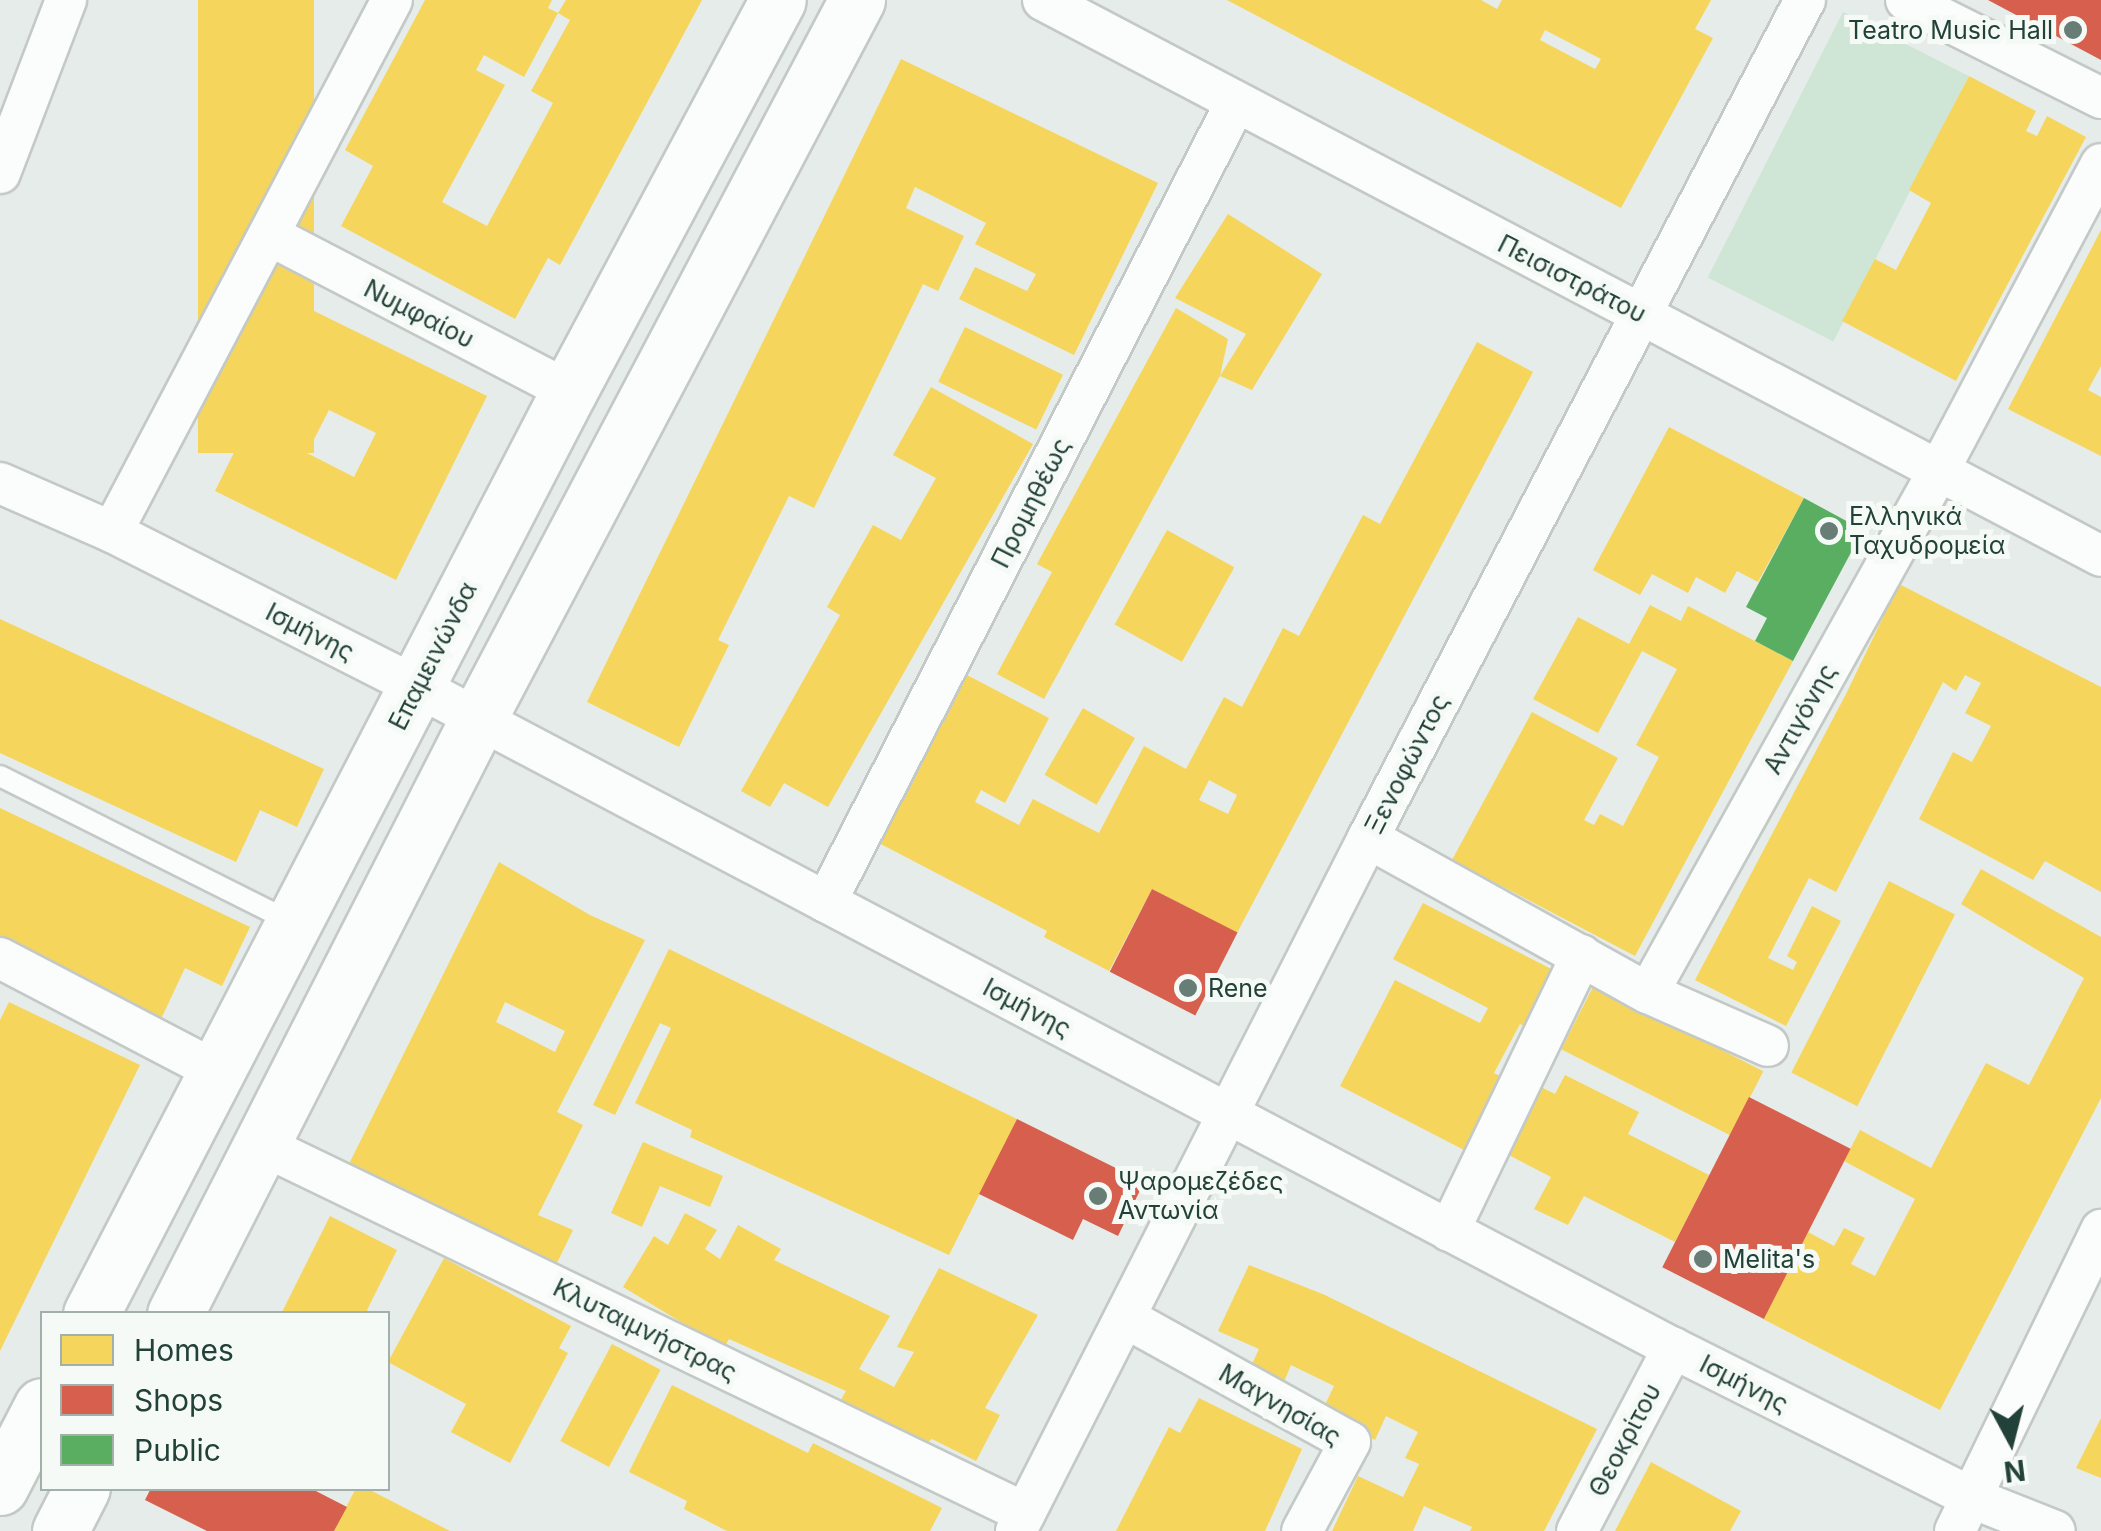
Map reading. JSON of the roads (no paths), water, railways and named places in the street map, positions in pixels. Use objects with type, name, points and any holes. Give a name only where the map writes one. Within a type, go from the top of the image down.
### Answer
[{"type":"main road","name":"Επαμεινώνδα","points":[[93,1311],[570,391],[778,0]]},
{"type":"main road","points":[[177,1311],[264,1146],[478,719],[857,0]]},
{"type":"main road","points":[[0,1487],[40,1410]]},
{"type":"main road","points":[[60,1531],[80,1491]]},
{"type":"street","points":[[0,173],[66,0]]},
{"type":"street","points":[[112,532],[392,0]]},
{"type":"street","name":"Πεισιστράτου","points":[[1043,0],[2101,556]]},
{"type":"street","name":"Ξενοφώντος","points":[[1021,1522],[1368,838],[1805,0]]},
{"type":"street","points":[[1906,0],[2101,98]]},
{"type":"street","name":"Προμηθέως","points":[[826,902],[1236,104]]},
{"type":"street","name":"Αντιγόνης","points":[[1648,992],[1939,470],[2101,164]]},
{"type":"street","name":"Νυμφαίου","points":[[269,235],[570,391]]},
{"type":"street","name":"Ισμήνης","points":[[0,483],[112,532],[418,687],[1673,1348],[1964,1515],[2055,1531]]},
{"type":"street","points":[[1368,838],[1648,992],[1768,1046]]},
{"type":"street","points":[[1449,1232],[1582,955]]},
{"type":"street","points":[[0,958],[218,1072]]},
{"type":"street","name":"Κλυταιμνήστρας","points":[[264,1146],[1021,1522]]},
{"type":"street","points":[[1964,1515],[2101,1230]]},
{"type":"street","name":"Μαγνησίας","points":[[1126,1318],[1350,1442],[1302,1531]]},
{"type":"street","name":"Θεοκρίτου","points":[[1577,1531],[1673,1348]]},
{"type":"lane","points":[[0,776],[295,924]]},
{"type":"place","name":"Teatro Music Hall","points":[[2073,30]]},
{"type":"place","name":"Ελληνικά Ταχυδρομεία","points":[[1829,531]]},
{"type":"place","name":"Rene","points":[[1188,988]]},
{"type":"place","name":"Ψαρομεζέδες Αντωνία","points":[[1098,1196]]},
{"type":"place","name":"Melita's","points":[[1703,1259]]}]
